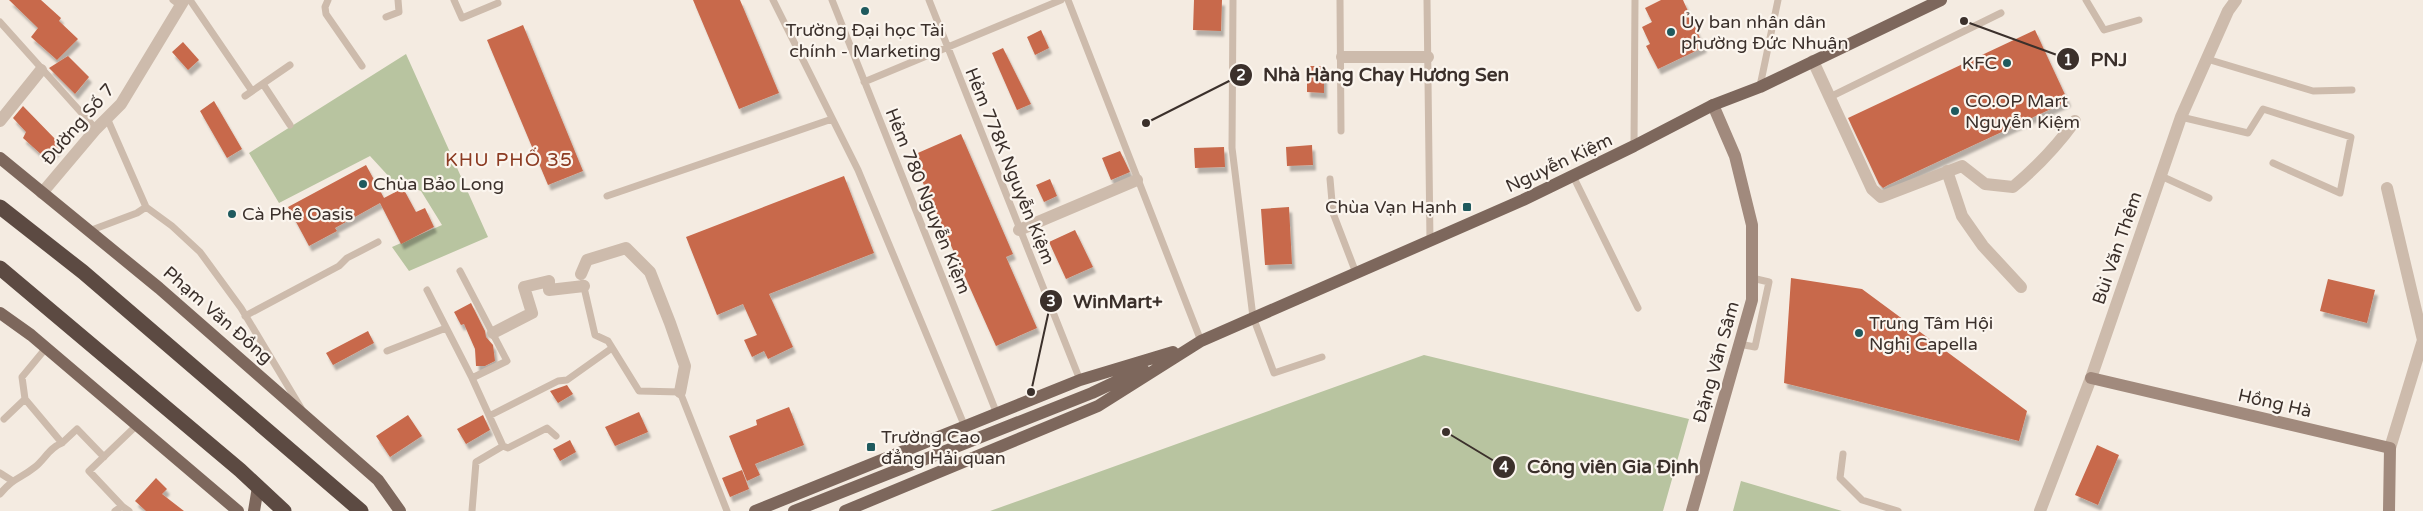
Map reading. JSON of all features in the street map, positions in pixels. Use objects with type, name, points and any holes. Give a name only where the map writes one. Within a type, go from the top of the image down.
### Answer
[{"type":"highway","points":[[0,207],[83,272],[361,511]]},
{"type":"highway","points":[[0,268],[284,511]]},
{"type":"main road","name":"Nguyễn Kiệm","points":[[846,511],[1098,406],[1201,341],[1573,176],[1713,105],[1760,87],[1941,0]]},
{"type":"main road","name":"Phạm Văn Đồng","points":[[0,158],[159,288],[381,483],[400,511]]},
{"type":"main road","points":[[0,313],[46,348],[238,511]]},
{"type":"main road","name":"Nguyễn Kiệm","points":[[755,511],[1080,380],[1188,348]]},
{"type":"main road","points":[[794,511],[1092,392],[1188,348]]},
{"type":"main road","points":[[254,511],[258,487]]},
{"type":"street","name":"Bùi Văn Thêm","points":[[2040,511],[2091,378],[2181,117],[2228,11],[2236,0]]},
{"type":"street","name":"Đường Số 7","points":[[42,193],[96,129],[121,104],[182,2]]},
{"type":"street","points":[[1342,57],[1428,57]]},
{"type":"street","points":[[1814,61],[1872,189],[1881,197],[1962,166],[1985,184],[2013,187],[2038,166],[2058,145],[2076,121]]},
{"type":"street","points":[[0,121],[41,70]]},
{"type":"street","name":"Đặng Văn Sâm","points":[[1692,511],[1752,300],[1752,225],[1735,156],[1713,105]]},
{"type":"street","points":[[1947,171],[1962,216],[1983,246],[2021,287]]},
{"type":"street","points":[[1019,230],[1137,180]]},
{"type":"street","points":[[2387,188],[2423,340],[2390,448],[2389,511]]},
{"type":"street","points":[[492,333],[532,313],[524,287],[549,281],[549,290],[582,280],[587,260],[626,248],[650,272],[670,324],[685,366],[680,392]]},
{"type":"street","name":"Hồng Hà","points":[[2091,378],[2390,448]]},
{"type":"lane","points":[[328,0],[324,7],[326,14],[362,66]]},
{"type":"lane","points":[[386,18],[399,12],[398,0]]},
{"type":"lane","points":[[454,0],[462,18],[498,3]]},
{"type":"lane","points":[[773,0],[858,170],[965,427]]},
{"type":"lane","name":"Hẻm 780 Nguyễn Kiệm","points":[[832,0],[997,414]]},
{"type":"lane","name":"Hẻm 778K Nguyễn Kiệm","points":[[929,0],[1080,380]]},
{"type":"lane","points":[[864,82],[1061,0]]},
{"type":"lane","points":[[1068,0],[1201,341]]},
{"type":"lane","points":[[1233,0],[1232,148],[1253,317],[1274,373],[1322,357]]},
{"type":"lane","points":[[1340,0],[1342,57],[1341,131]]},
{"type":"lane","points":[[1427,0],[1430,241]]},
{"type":"lane","points":[[1634,146],[1635,0]]},
{"type":"lane","points":[[1760,87],[1778,0]]},
{"type":"lane","points":[[2086,0],[2104,30],[2139,20]]},
{"type":"lane","points":[[182,2],[248,94],[290,65]]},
{"type":"lane","points":[[1830,97],[2001,13]]},
{"type":"lane","points":[[0,22],[41,70],[96,129]]},
{"type":"lane","points":[[2207,59],[2313,91],[2352,90]]},
{"type":"lane","points":[[263,84],[290,125]]},
{"type":"lane","points":[[2181,117],[2248,133],[2263,110],[2351,137],[2340,193],[2273,163]]},
{"type":"lane","points":[[107,118],[146,207],[172,226],[200,252],[246,316],[308,419]]},
{"type":"lane","points":[[607,196],[832,119]]},
{"type":"lane","points":[[1573,176],[1638,308]]},
{"type":"lane","points":[[2161,176],[2209,198]]},
{"type":"lane","points":[[1330,179],[1333,213],[1356,273]]},
{"type":"lane","points":[[89,231],[137,213],[146,207]]},
{"type":"lane","points":[[246,316],[340,266],[347,258],[378,242]]},
{"type":"lane","points":[[460,271],[507,361],[472,378]]},
{"type":"lane","points":[[582,280],[595,335],[608,341],[639,390],[680,392],[727,511]]},
{"type":"lane","points":[[427,290],[491,415],[503,446]]},
{"type":"lane","points":[[387,352],[446,328]]},
{"type":"lane","points":[[46,348],[22,377],[25,399],[62,444]]},
{"type":"lane","points":[[491,415],[558,381],[567,380],[612,348]]},
{"type":"lane","points":[[4,419],[25,399]]},
{"type":"lane","points":[[128,511],[89,471],[137,426]]},
{"type":"lane","points":[[472,511],[476,462],[503,446],[508,448],[547,428],[556,436]]},
{"type":"lane","points":[[0,494],[11,480],[34,467],[54,446],[62,444],[77,429],[104,457]]},
{"type":"lane","points":[[1842,454],[1840,478],[1862,500],[1898,511]]},
{"type":"lane","points":[[0,472],[11,480]]},
{"type":"lane","points":[[115,511],[122,506]]},
{"type":"green space","points":[[406,54],[488,237],[409,271],[392,247],[442,225],[421,191],[393,181],[370,156],[279,203],[249,153]]},
{"type":"green space","points":[[1424,355],[1689,419],[1663,511],[990,511]]},
{"type":"green space","points":[[1741,481],[1842,511],[1733,511]]},
{"type":"building","points":[[9,0],[41,0],[61,18],[59,21],[78,39],[57,60],[31,37],[38,28]]},
{"type":"building","points":[[693,0],[740,0],[779,93],[739,109]]},
{"type":"building","points":[[1194,0],[1222,0],[1221,31],[1193,30]]},
{"type":"building","name":"Ủy ban nhân dân phường Đức Nhuận","points":[[1661,0],[1683,0],[1704,47],[1658,69],[1646,46],[1650,44],[1642,27],[1652,22],[1645,8]]},
{"type":"building","points":[[523,25],[583,171],[548,185],[487,40]]},
{"type":"building","points":[[1041,30],[1049,48],[1035,55],[1027,37]]},
{"type":"building","name":"CO.OP Mart Nguyễn Kiệm","points":[[2035,30],[2068,101],[1883,188],[1879,184],[1848,118]]},
{"type":"building","points":[[183,42],[199,60],[188,70],[172,52]]},
{"type":"building","points":[[1003,48],[1031,104],[1017,110],[992,53]]},
{"type":"building","points":[[68,56],[89,77],[75,94],[49,68]]},
{"type":"building","points":[[1307,66],[1324,66],[1324,93],[1307,92]]},
{"type":"building","points":[[214,101],[242,149],[227,158],[200,111]]},
{"type":"building","points":[[23,106],[58,142],[58,148],[51,156],[47,154],[43,156],[23,138],[26,132],[13,118]]},
{"type":"building","points":[[961,134],[1013,254],[1006,257],[1037,328],[996,346],[911,156]]},
{"type":"building","points":[[1312,145],[1313,165],[1287,166],[1286,147]]},
{"type":"building","points":[[1224,147],[1225,167],[1195,168],[1194,148]]},
{"type":"building","points":[[1120,151],[1130,172],[1111,180],[1102,158]]},
{"type":"building","points":[[366,165],[384,198],[403,188],[416,212],[425,208],[434,227],[401,244],[380,203],[335,228],[337,231],[309,246],[288,207]]},
{"type":"building","points":[[844,176],[874,253],[769,294],[793,347],[768,359],[764,351],[752,357],[744,340],[757,335],[743,304],[717,315],[686,237]]},
{"type":"building","points":[[1050,179],[1057,196],[1044,202],[1036,185]]},
{"type":"building","points":[[1289,207],[1292,264],[1265,265],[1261,209]]},
{"type":"building","points":[[1075,230],[1093,267],[1066,279],[1049,242]]},
{"type":"building","points":[[1791,278],[1862,289],[2027,411],[2019,441],[1784,383]]},
{"type":"building","points":[[2328,279],[2375,290],[2367,323],[2320,311]]},
{"type":"building","points":[[471,303],[485,331],[486,337],[493,345],[495,361],[485,366],[476,366],[475,349],[464,324],[461,325],[454,312]]},
{"type":"building","points":[[368,331],[374,343],[333,365],[326,353]]},
{"type":"building","points":[[567,385],[573,394],[558,403],[550,391]]},
{"type":"building","points":[[789,407],[804,445],[755,464],[760,475],[747,481],[729,436],[757,425],[756,420]]},
{"type":"building","points":[[639,412],[648,432],[615,446],[605,427]]},
{"type":"building","points":[[408,415],[422,436],[390,457],[376,436]]},
{"type":"building","points":[[483,415],[490,430],[466,444],[457,429]]},
{"type":"building","points":[[570,440],[576,452],[560,461],[553,449]]},
{"type":"building","points":[[2097,445],[2119,455],[2098,505],[2075,495]]},
{"type":"building","points":[[742,470],[749,489],[730,497],[722,478]]},
{"type":"building","points":[[156,478],[167,489],[162,494],[184,511],[146,511],[135,501]]},
{"type":"place","name":"Trường Đại học Tài chính - Marketing","points":[[865,11]]},
{"type":"place","name":"PNJ","points":[[1964,21]]},
{"type":"place","name":"Ủy ban nhân dân phường Đức Nhuận","points":[[1671,32]]},
{"type":"place","name":"KFC","points":[[2007,63]]},
{"type":"place","name":"CO.OP Mart Nguyễn Kiệm","points":[[1955,111]]},
{"type":"place","name":"Nhà Hàng Chay Hương Sen","points":[[1146,123]]},
{"type":"place","name":"Chùa Bảo Long","points":[[363,184]]},
{"type":"place","name":"Chùa Vạn Hạnh","points":[[1467,207]]},
{"type":"place","name":"Cà Phê Oasis","points":[[232,214]]},
{"type":"place","name":"Trung Tâm Hội Nghị Capella","points":[[1859,333]]},
{"type":"place","name":"WinMart+","points":[[1031,392]]},
{"type":"place","name":"Công viên Gia Định","points":[[1446,432]]},
{"type":"place","name":"Trường Cao đẳng Hải quan","points":[[871,447]]},
{"type":"district","name":"KHU PHỐ 35","points":[[509,159]]}]
